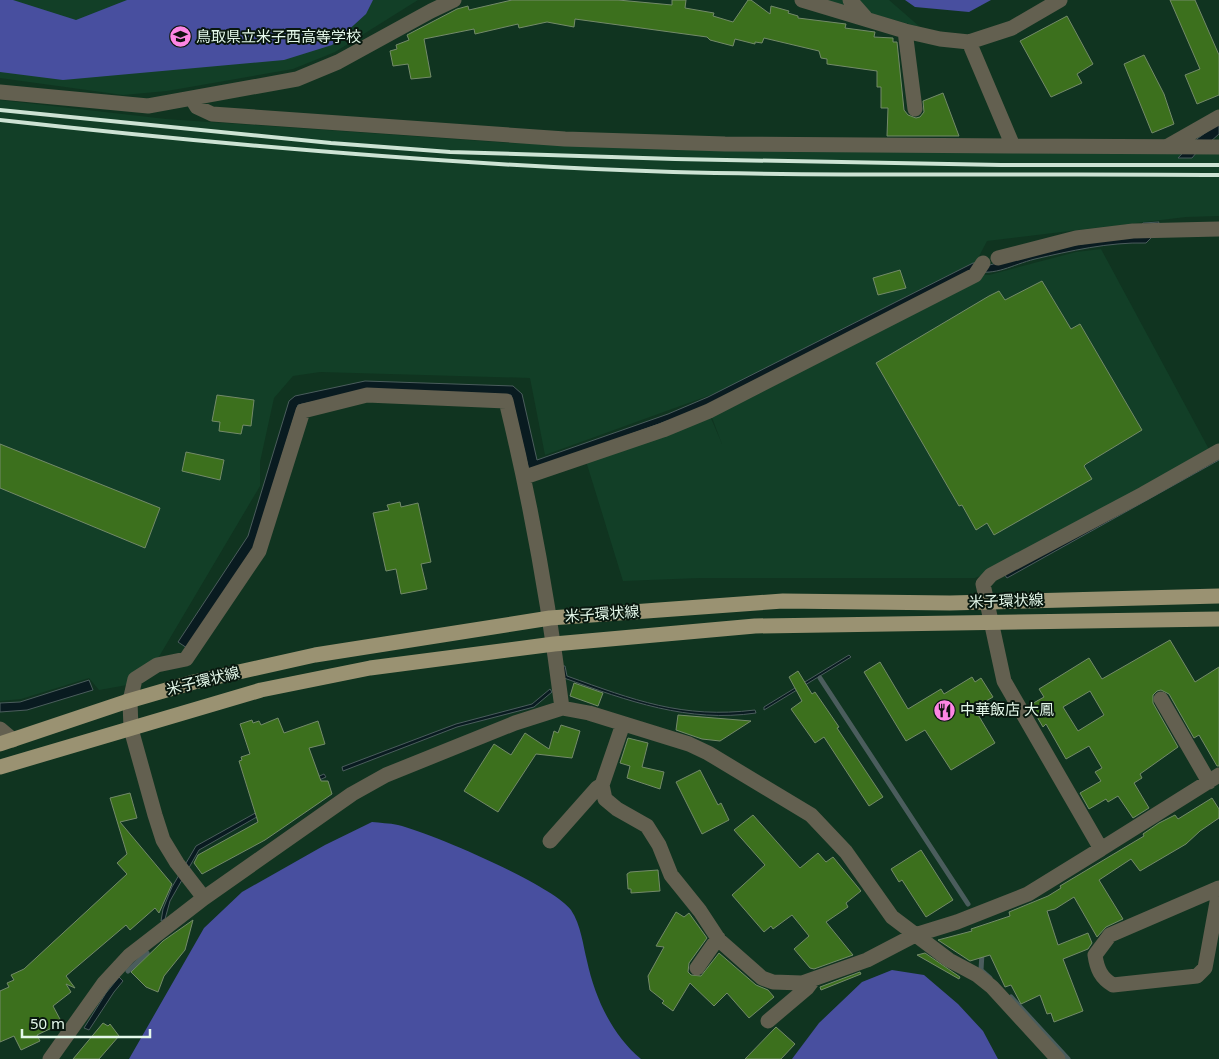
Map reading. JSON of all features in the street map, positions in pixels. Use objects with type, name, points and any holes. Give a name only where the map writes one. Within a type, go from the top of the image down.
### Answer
[{"type":"main road","name":"米子環状線","points":[[7,742],[130,700],[194,682],[315,655],[550,618],[783,601],[986,602],[1219,596]]},
{"type":"main road","name":"米子環状線","points":[[0,767],[261,690],[361,670],[554,644],[755,626],[1219,619]]},
{"type":"street","points":[[0,92],[148,106],[297,79],[338,62],[454,0]]},
{"type":"street","points":[[802,0],[905,31],[940,39],[969,42],[1012,28],[1060,0]]},
{"type":"street","points":[[850,0],[865,18]]},
{"type":"street","points":[[905,31],[915,109]]},
{"type":"street","points":[[969,42],[1013,146]]},
{"type":"street","points":[[192,99],[197,107],[212,114],[565,139],[725,144],[1219,147]]},
{"type":"street","points":[[1168,146],[1219,117]]},
{"type":"street","points":[[525,477],[663,430],[709,411],[985,265],[1076,238],[1132,231],[1219,229]]},
{"type":"street","points":[[204,898],[188,879],[163,840],[131,729],[130,700],[135,679],[157,665],[186,659],[258,551],[302,411],[367,395],[506,401],[525,477],[550,618],[562,708]]},
{"type":"street","points":[[1101,849],[1004,681],[983,584],[991,575],[1135,499],[1219,451]]},
{"type":"street","points":[[623,724],[602,785],[605,799],[617,809],[647,826],[659,845],[671,875],[700,911],[718,938],[762,978],[773,982],[802,983],[867,960],[915,935],[958,922],[1028,894],[1214,778],[1161,699]]},
{"type":"street","points":[[50,1059],[104,983],[129,956],[204,898],[352,794],[386,775],[514,723],[562,708],[589,713],[689,744],[708,753],[811,815],[827,829],[846,852],[892,917],[949,960],[977,975],[992,987],[1058,1059]]},
{"type":"street","points":[[0,729],[7,742]]},
{"type":"street","points":[[550,841],[597,788],[602,785]]},
{"type":"street","points":[[1219,889],[1206,968],[1202,972],[1190,978],[1113,985],[1103,977],[1097,967],[1095,955],[1110,935],[1219,889]]},
{"type":"street","points":[[698,968],[718,938]]},
{"type":"street","points":[[768,1021],[807,988],[813,980]]},
{"type":"shaded area","name":"鳥取県立米子西高等学校","points":[[0,0],[418,0],[335,52],[293,69],[167,91],[123,95],[0,78]]},
{"type":"shaded area","name":"鳥取県立米子西高等学校","points":[[0,0],[13,0],[76,20],[127,0],[373,0],[366,14],[332,45],[284,60],[63,80],[0,72]]},
{"type":"shaded area","points":[[825,0],[889,0],[920,27],[840,5]]},
{"type":"shaded area","points":[[905,0],[991,0],[969,12],[915,7]]},
{"type":"shaded area","points":[[0,100],[166,119],[511,143],[851,152],[1219,151],[1219,216],[1186,217],[987,241],[975,264],[738,385],[545,455],[530,378],[320,372],[293,376],[274,398],[260,462],[260,486],[144,682],[99,690],[89,678],[21,699],[0,701]]},
{"type":"shaded area","points":[[1219,123],[1219,134],[1210,142],[1206,141],[1192,158],[1178,158],[1194,141]]},
{"type":"shaded area","points":[[1159,222],[1153,236],[1146,243],[1118,244],[1062,253],[997,271],[972,271],[706,407],[529,471],[511,395],[327,399],[298,405],[253,550],[187,648],[178,642],[248,536],[289,401],[295,396],[365,381],[513,386],[522,394],[537,460],[668,414],[708,397],[973,263],[990,265],[1028,253],[1135,235],[1143,223]]},
{"type":"shaded area","points":[[1101,249],[1211,453],[996,569],[975,578],[700,578],[623,581],[586,461],[710,416],[722,444],[711,415],[983,275],[1076,252]]},
{"type":"shaded area","points":[[1219,455],[1219,460],[1007,578],[1004,574]]},
{"type":"shaded area","points":[[849,655],[851,657],[764,710],[764,707]]},
{"type":"shaded area","points":[[562,666],[565,666],[567,676],[637,700],[681,710],[729,712],[755,710],[756,713],[706,715],[658,708],[611,695],[564,678]]},
{"type":"shaded area","points":[[89,680],[93,690],[27,710],[0,712],[0,703],[20,702]]},
{"type":"shaded area","points":[[550,689],[552,692],[534,707],[457,727],[343,771],[342,767],[456,724],[532,704]]},
{"type":"shaded area","points":[[324,774],[326,777],[282,797],[262,814],[199,850],[170,901],[165,919],[161,921],[163,909],[172,887],[196,846],[259,811],[279,794]]},
{"type":"shaded area","points":[[372,822],[398,825],[436,838],[517,874],[560,899],[571,910],[577,922],[590,975],[606,1015],[621,1039],[641,1059],[129,1059],[204,928],[242,892],[325,845]]},
{"type":"shaded area","points":[[892,970],[924,975],[958,1004],[983,1031],[998,1059],[792,1059],[819,1023],[862,982]]},
{"type":"shaded area","points":[[119,977],[123,981],[89,1030],[84,1028],[106,993]]},
{"type":"building","points":[[512,0],[618,0],[672,5],[672,0],[686,0],[685,8],[714,13],[713,16],[733,22],[748,0],[751,0],[770,14],[771,6],[789,11],[788,13],[798,16],[798,18],[846,24],[845,28],[875,32],[874,37],[893,38],[893,42],[897,42],[904,110],[908,115],[916,118],[920,117],[924,112],[923,101],[943,93],[959,136],[887,136],[888,108],[881,108],[881,87],[877,87],[877,71],[827,64],[827,59],[821,58],[819,51],[764,38],[762,43],[755,42],[755,44],[735,39],[733,46],[710,40],[707,37],[575,19],[574,27],[547,22],[519,28],[518,24],[475,34],[474,29],[424,39],[431,77],[411,79],[408,64],[393,66],[390,51],[397,49],[396,45],[409,40],[407,35],[457,9],[468,6],[469,10]]},
{"type":"building","points":[[1170,0],[1195,0],[1219,55],[1219,95],[1197,104],[1185,75],[1200,69]]},
{"type":"building","points":[[1067,16],[1093,64],[1077,74],[1082,83],[1051,97],[1020,41]]},
{"type":"building","points":[[1144,55],[1164,94],[1174,124],[1152,133],[1124,64]]},
{"type":"building","points":[[900,270],[906,288],[878,295],[873,278]]},
{"type":"building","points":[[1042,281],[1071,329],[1080,324],[1142,430],[1086,464],[1084,466],[1092,479],[994,535],[987,523],[976,530],[962,505],[959,506],[876,363],[999,291],[1005,300]]},
{"type":"building","points":[[217,395],[254,400],[251,426],[243,425],[241,434],[219,431],[220,422],[212,421]]},
{"type":"building","points":[[0,444],[160,508],[145,548],[0,488]]},
{"type":"building","points":[[186,452],[224,460],[220,480],[182,471]]},
{"type":"building","points":[[400,502],[401,507],[418,503],[431,562],[421,564],[427,589],[401,594],[396,569],[386,571],[373,513],[389,510],[387,505]]},
{"type":"building","points":[[1170,640],[1195,682],[1219,667],[1219,766],[1217,766],[1199,735],[1194,738],[1169,694],[1161,690],[1157,691],[1153,695],[1153,703],[1178,747],[1140,774],[1142,778],[1134,783],[1149,808],[1133,818],[1118,796],[1108,802],[1106,799],[1089,809],[1080,793],[1101,781],[1095,772],[1102,768],[1089,746],[1066,759],[1046,724],[1043,727],[1030,705],[1044,697],[1039,689],[1089,658],[1102,679]],"holes":[[[1090,691],[1104,715],[1078,731],[1063,707]]]},
{"type":"building","points":[[880,662],[908,709],[941,689],[944,694],[972,677],[975,682],[981,678],[993,697],[974,708],[995,743],[951,770],[925,730],[906,741],[864,672]]},
{"type":"building","points":[[798,671],[812,694],[815,692],[839,727],[837,728],[883,797],[869,806],[824,737],[815,743],[791,709],[802,701],[789,677]]},
{"type":"building","points":[[574,683],[603,693],[598,706],[570,696]]},
{"type":"building","points":[[678,715],[751,721],[720,741],[702,739],[676,730]]},
{"type":"building","points":[[278,718],[284,733],[318,721],[325,744],[309,748],[321,781],[328,781],[332,794],[265,840],[202,874],[194,863],[198,855],[258,822],[239,761],[242,760],[241,757],[250,754],[240,724],[252,720],[253,723],[259,721],[261,725]]},
{"type":"building","points":[[561,725],[580,731],[572,758],[536,754],[498,812],[464,791],[494,744],[511,755],[525,733],[549,749],[554,731],[558,733]]},
{"type":"building","points":[[628,738],[648,743],[642,767],[664,772],[660,789],[627,778],[630,766],[620,763]]},
{"type":"building","points":[[700,770],[718,805],[721,803],[729,820],[702,834],[676,782]]},
{"type":"building","points":[[130,793],[137,818],[120,822],[172,884],[159,913],[155,908],[130,930],[126,925],[66,976],[75,988],[66,984],[71,992],[53,1006],[61,1021],[55,1024],[56,1026],[37,1035],[40,1041],[21,1050],[14,1036],[0,1042],[0,991],[9,987],[7,983],[14,980],[11,975],[24,969],[127,874],[117,863],[127,854],[110,798]]},
{"type":"building","points":[[1212,798],[1219,809],[1219,818],[1200,831],[1186,844],[1140,871],[1131,859],[1099,880],[1123,919],[1106,927],[1097,937],[1074,897],[1055,909],[1047,911],[1058,945],[1088,933],[1092,943],[1088,949],[1063,959],[1083,1011],[1054,1022],[1051,1013],[1047,1014],[1040,995],[1021,1004],[1011,985],[1005,987],[990,955],[970,961],[938,940],[972,931],[971,929],[1010,916],[1009,912],[1048,896],[1061,888],[1060,886],[1144,836],[1143,834],[1159,823],[1175,815],[1178,819]]},
{"type":"building","points":[[753,815],[800,868],[818,853],[826,862],[833,857],[861,891],[846,903],[848,907],[826,922],[853,955],[814,969],[810,968],[794,949],[809,936],[792,915],[773,929],[771,926],[764,932],[732,895],[765,865],[734,830]]},
{"type":"building","points":[[921,850],[953,900],[926,917],[902,880],[899,882],[891,869]]},
{"type":"building","points":[[658,870],[660,891],[631,893],[631,889],[628,889],[627,874],[630,872]]},
{"type":"building","points":[[676,912],[684,917],[689,913],[707,938],[689,963],[688,972],[691,975],[701,976],[719,953],[756,985],[768,990],[774,997],[749,1018],[727,993],[714,1006],[690,983],[673,1011],[662,1003],[664,1001],[650,990],[648,976],[664,947],[656,946]]},
{"type":"building","points":[[193,920],[185,950],[164,976],[158,992],[146,987],[131,972],[163,941]]},
{"type":"building","points":[[925,953],[960,977],[959,979],[917,955]]},
{"type":"building","points":[[860,972],[861,974],[821,990],[820,987]]},
{"type":"building","points":[[103,1023],[108,1026],[110,1024],[119,1036],[99,1059],[73,1059]]},
{"type":"building","points":[[776,1027],[795,1044],[781,1059],[745,1059]]},
{"type":"waterway","points":[[820,678],[968,904]]},
{"type":"waterway","points":[[128,971],[147,953]]},
{"type":"waterway","points":[[982,953],[981,970],[990,978]]},
{"type":"waterway","points":[[1011,997],[1068,1059]]},
{"type":"railway","points":[[0,110],[331,143],[450,152],[675,159],[1001,165],[1219,165]]},
{"type":"railway","points":[[0,120],[336,153],[589,169],[810,174],[1219,175]]},
{"type":"place","name":"鳥取県立米子西高等学校","points":[[180,37]]},
{"type":"place","name":"中華飯店 大鳳","points":[[944,710]]}]
